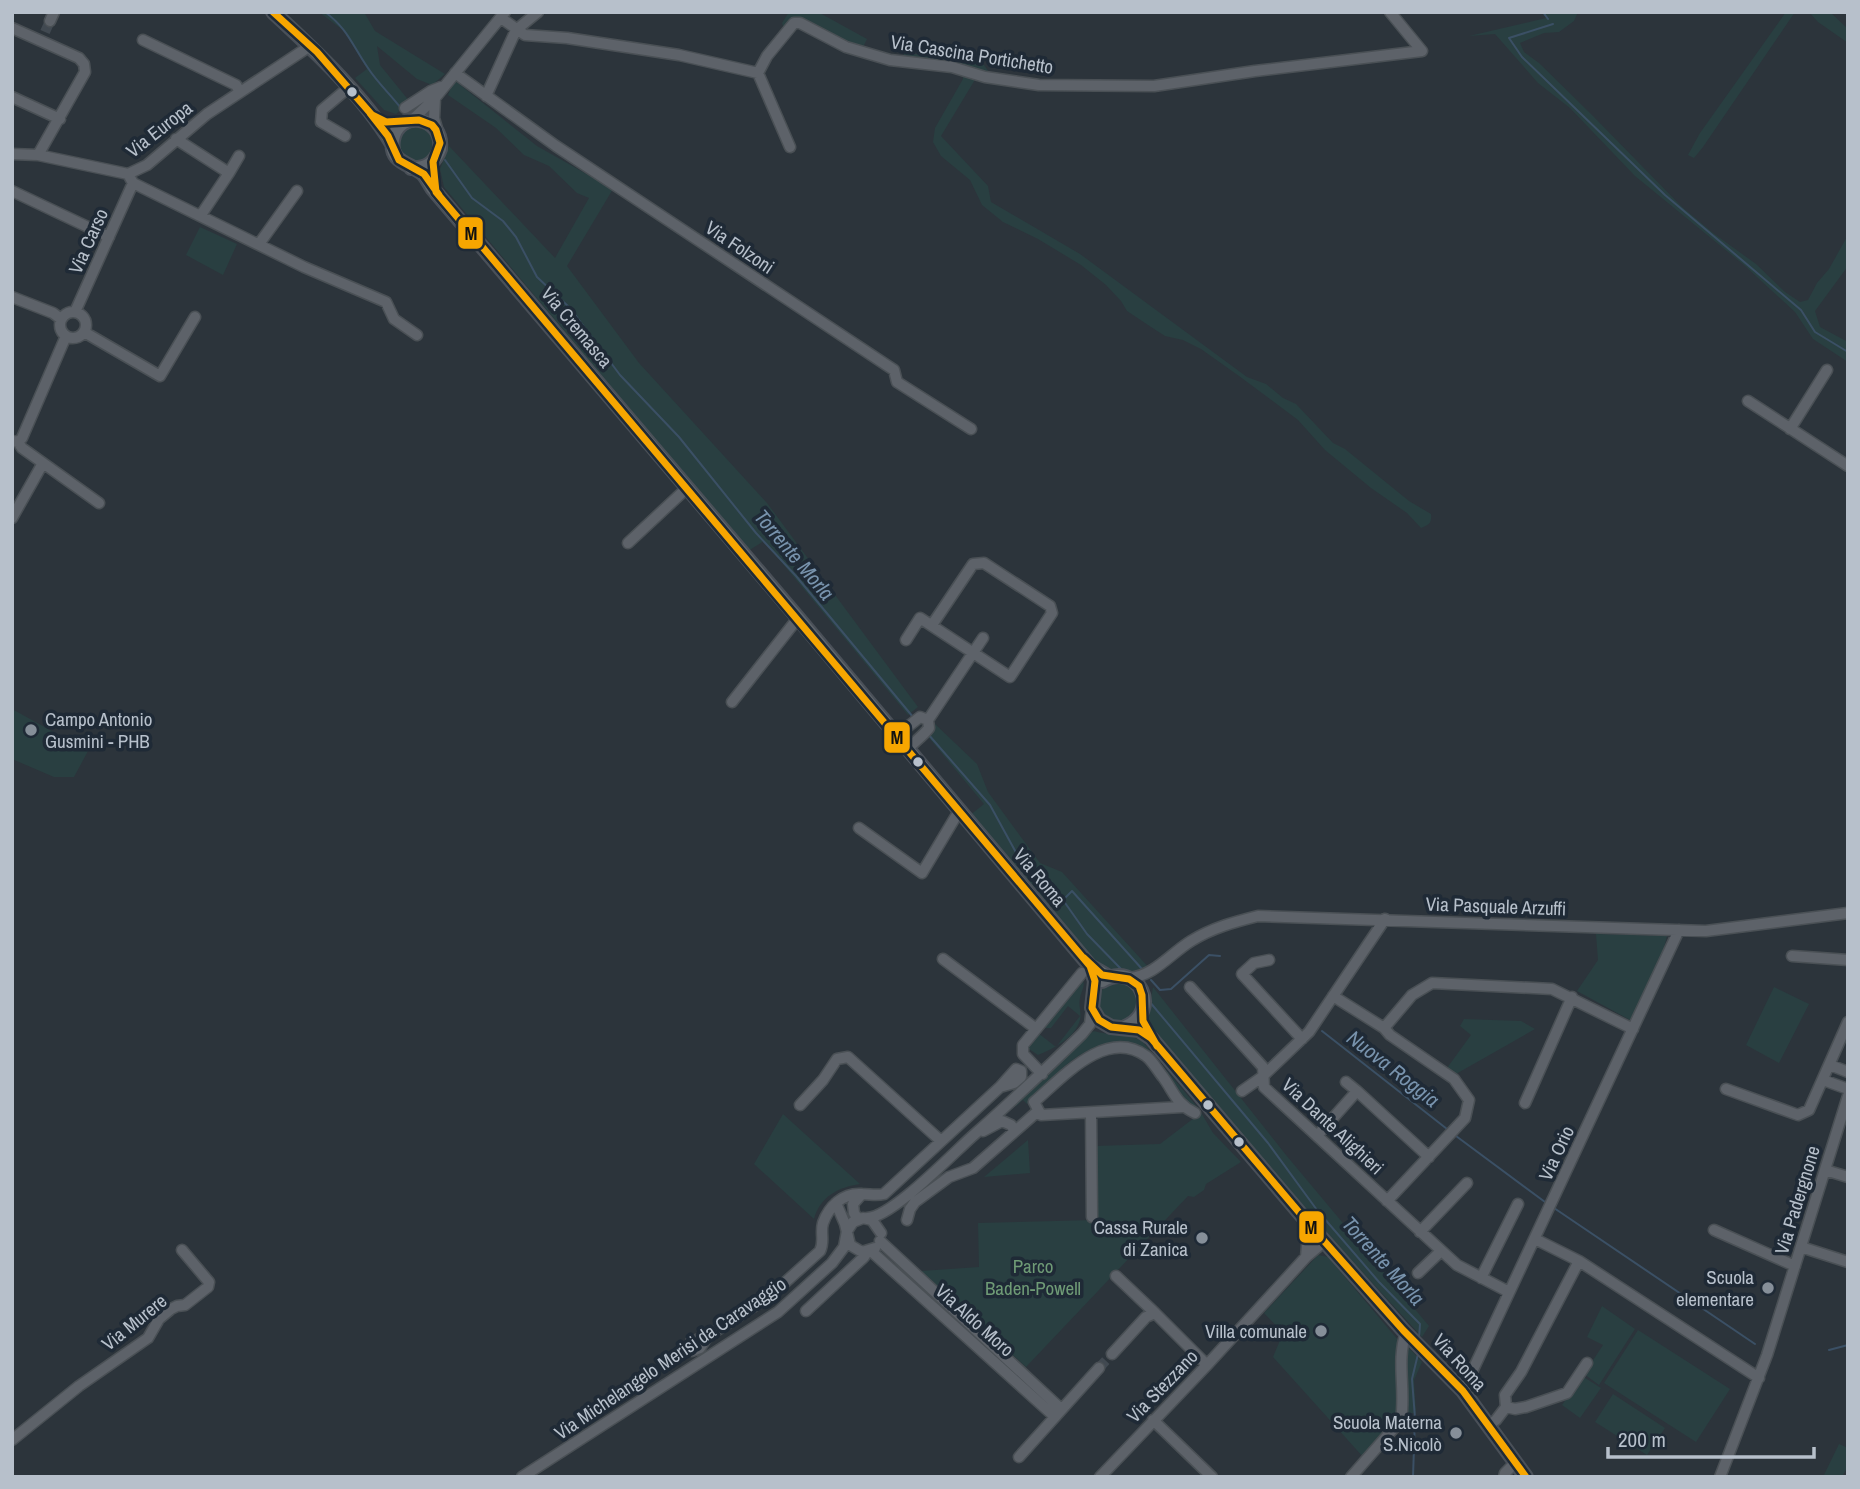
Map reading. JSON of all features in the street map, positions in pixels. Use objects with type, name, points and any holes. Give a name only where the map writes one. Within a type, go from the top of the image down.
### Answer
[{"type":"main road","points":[[273,12],[310,46],[372,115],[392,144],[397,158],[411,167],[423,167],[433,162]]},
{"type":"main road","points":[[372,115],[387,123],[427,122],[438,133],[440,149],[433,162],[436,192]]},
{"type":"main road","points":[[392,144],[396,131],[409,121]]},
{"type":"main road","name":"Via Cremasca","points":[[411,167],[424,174],[436,192],[960,813]]},
{"type":"main road","name":"Via Roma","points":[[960,813],[1086,969],[1095,989],[1092,1008]]},
{"type":"main road","name":"Via Roma","points":[[1086,969],[1110,977],[1130,978]]},
{"type":"main road","points":[[1095,989],[1110,977]]},
{"type":"main road","points":[[1125,1027],[1140,1015],[1143,1008],[1143,994],[1130,978]]},
{"type":"main road","points":[[1092,1008],[1104,1024]]},
{"type":"main road","name":"Via Roma","points":[[1140,1015],[1151,1038],[1308,1224],[1409,1336],[1463,1391],[1526,1477]]},
{"type":"main road","name":"Via Roma","points":[[1104,1024],[1139,1030],[1151,1038]]},
{"type":"street","points":[[486,96],[516,30],[538,12]]},
{"type":"street","name":"Via Cascina Portichetto","points":[[758,73],[767,55],[794,23],[800,23],[846,47],[890,60],[952,66],[985,77],[1039,85],[1154,86],[1422,51],[1390,12]]},
{"type":"street","points":[[409,121],[435,98],[503,15],[516,30],[526,35],[567,38],[678,55],[758,73],[790,147]]},
{"type":"street","points":[[12,28],[43,36],[79,58],[84,64],[85,72],[38,155]]},
{"type":"street","points":[[143,40],[236,85],[240,92]]},
{"type":"street","name":"Via Europa","points":[[12,154],[38,155],[130,178],[207,114],[310,46]]},
{"type":"street","name":"Via Folzoni","points":[[455,73],[556,146],[894,370],[897,382],[971,429]]},
{"type":"street","points":[[405,108],[444,86]]},
{"type":"street","points":[[345,136],[321,122],[322,110],[348,88]]},
{"type":"street","points":[[12,97],[60,119]]},
{"type":"street","points":[[435,98],[438,133]]},
{"type":"street","points":[[54,130],[53,145],[62,160]]},
{"type":"street","points":[[176,139],[229,173]]},
{"type":"street","points":[[201,215],[239,156]]},
{"type":"street","points":[[130,178],[304,267],[386,302],[394,319],[416,335]]},
{"type":"street","name":"Via Carso","points":[[75,312],[121,209],[130,178]]},
{"type":"street","points":[[12,191],[109,237]]},
{"type":"street","points":[[259,244],[297,191]]},
{"type":"street","points":[[12,297],[61,319]]},
{"type":"street","points":[[75,312],[85,320],[84,332],[78,337],[66,336],[60,327],[61,319],[75,312]]},
{"type":"street","points":[[84,332],[160,376],[195,317]]},
{"type":"street","points":[[66,336],[22,438],[15,441],[99,503]]},
{"type":"street","points":[[1790,429],[1827,370]]},
{"type":"street","points":[[1748,401],[1848,466]]},
{"type":"street","points":[[12,518],[43,463]]},
{"type":"street","points":[[628,543],[687,488]]},
{"type":"street","points":[[906,640],[920,618],[1010,677],[1052,613],[1050,606],[984,563],[973,564],[932,625]]},
{"type":"street","points":[[732,702],[798,618]]},
{"type":"street","points":[[907,750],[983,638]]},
{"type":"street","points":[[896,736],[923,724]]},
{"type":"street","points":[[859,828],[922,873],[960,813]]},
{"type":"street","name":"Via Pasquale Arzuffi","points":[[1130,978],[1142,976],[1156,968],[1189,942],[1217,926],[1258,916],[1706,930],[1848,913]]},
{"type":"street","points":[[1242,1091],[1262,1077],[1309,1032],[1385,919]]},
{"type":"street","name":"Via Orio","points":[[1463,1391],[1679,930]]},
{"type":"street","points":[[1792,956],[1848,960]]},
{"type":"street","points":[[943,959],[1035,1028]]},
{"type":"street","points":[[1269,960],[1254,963],[1242,974],[1302,1039]]},
{"type":"street","name":"Via Pasquale Arzuffi","points":[[1143,994],[1147,980],[1156,968]]},
{"type":"street","points":[[1042,1074],[1023,1054],[1023,1045],[1086,969]]},
{"type":"street","points":[[1384,1028],[1412,995],[1432,984],[1552,989],[1633,1029]]},
{"type":"street","name":"Via Dante Alighieri","points":[[1190,987],[1264,1067],[1264,1087],[1457,1265],[1509,1292]]},
{"type":"street","points":[[1333,996],[1384,1028],[1390,1035],[1454,1079],[1469,1100],[1465,1118],[1387,1200]]},
{"type":"street","points":[[1525,1103],[1572,997]]},
{"type":"street","name":"Via Michelangelo Merisi da Caravaggio","points":[[522,1477],[778,1312],[832,1263],[844,1247],[850,1226],[860,1218],[876,1218],[900,1202],[1042,1074],[1090,1024],[1092,1008]]},
{"type":"street","points":[[1726,1089],[1798,1115],[1805,1114],[1824,1080],[1848,1022]]},
{"type":"street","name":"Via Michelangelo Merisi da Caravaggio","points":[[1082,1034],[1104,1024]]},
{"type":"street","points":[[1182,1107],[1172,1088],[1146,1056],[1120,1048],[1096,1051],[1034,1102],[1041,1115],[1182,1107],[1195,1113]]},
{"type":"street","points":[[800,1105],[823,1080],[837,1059],[848,1057],[942,1142]]},
{"type":"street","points":[[1830,1065],[1848,1072]]},
{"type":"street","points":[[1824,1080],[1848,1089]]},
{"type":"street","points":[[1346,1082],[1429,1157]]},
{"type":"street","points":[[708,1336],[770,1296],[820,1251],[823,1241],[822,1226],[828,1211],[836,1203],[851,1195],[884,1194],[1000,1087]]},
{"type":"street","points":[[1318,1136],[1357,1091]]},
{"type":"street","name":"Via Padergnone","points":[[1722,1475],[1759,1378],[1848,1096]]},
{"type":"street","points":[[1016,1130],[1010,1118],[1017,1097]]},
{"type":"street","points":[[907,1220],[915,1202],[949,1177],[973,1168],[1038,1111]]},
{"type":"street","points":[[1091,1113],[1092,1217]]},
{"type":"street","points":[[976,1133],[1002,1121],[1016,1130]]},
{"type":"street","points":[[1825,1170],[1848,1177]]},
{"type":"street","points":[[1420,1232],[1467,1183]]},
{"type":"street","points":[[860,1218],[853,1204],[862,1194]]},
{"type":"street","name":"Via Michelangelo Merisi da Caravaggio","points":[[806,1311],[880,1237],[883,1223],[900,1202]]},
{"type":"street","points":[[836,1203],[860,1218],[876,1223],[880,1237]]},
{"type":"street","points":[[836,1203],[850,1245],[865,1251]]},
{"type":"street","points":[[1481,1278],[1518,1204]]},
{"type":"street","points":[[822,1226],[836,1220],[845,1224]]},
{"type":"street","points":[[1306,1257],[1308,1224]]},
{"type":"street","points":[[1714,1230],[1796,1265]]},
{"type":"street","name":"Via Aldo Moro","points":[[880,1237],[1058,1412]]},
{"type":"street","points":[[1535,1239],[1579,1261],[1759,1378]]},
{"type":"street","name":"Via Stezzano","points":[[1100,1477],[1207,1366],[1306,1257],[1325,1241]]},
{"type":"street","points":[[1801,1247],[1848,1262]]},
{"type":"street","name":"Via Murere","points":[[12,1440],[79,1385],[148,1338],[159,1319],[171,1309],[185,1306],[208,1287],[209,1282],[182,1250]]},
{"type":"street","name":"Via Michelangelo Merisi da Caravaggio","points":[[832,1263],[865,1251]]},
{"type":"street","name":"Via Aldo Moro","points":[[865,1251],[1058,1412]]},
{"type":"street","points":[[1418,1273],[1441,1251]]},
{"type":"street","points":[[1489,1425],[1506,1407],[1505,1395],[1521,1372],[1579,1261]]},
{"type":"street","points":[[1116,1276],[1207,1366]]},
{"type":"street","points":[[1112,1354],[1146,1317],[1155,1313]]},
{"type":"street","points":[[1351,1477],[1401,1420],[1403,1409],[1400,1354],[1409,1336]]},
{"type":"street","points":[[1506,1407],[1526,1407],[1567,1393],[1587,1363]]},
{"type":"street","points":[[1019,1457],[1099,1368]]},
{"type":"street","points":[[1153,1420],[1212,1477]]},
{"type":"street","points":[[1504,1477],[1516,1462]]},
{"type":"green space","points":[[319,12],[364,12],[375,31],[445,74],[432,85],[417,79],[377,46],[380,65],[410,102],[396,114],[384,110],[355,78],[367,69],[344,31]]},
{"type":"green space","points":[[789,12],[818,12],[867,39],[863,47],[845,44],[813,23],[797,20],[784,29],[782,23]]},
{"type":"green space","points":[[1541,12],[1578,12],[1574,21],[1559,32],[1544,33],[1520,43],[1524,52],[1539,63],[1681,206],[1756,264],[1785,292],[1800,302],[1808,300],[1848,235],[1848,266],[1815,311],[1820,327],[1848,342],[1848,362],[1813,339],[1795,312],[1744,265],[1635,176],[1570,108],[1538,83],[1495,34],[1469,36],[1546,18]]},
{"type":"green space","points":[[1786,12],[1795,12],[1703,147],[1694,158],[1688,155],[1700,133]]},
{"type":"green space","points":[[1809,12],[1830,12],[1848,29],[1848,43],[1818,22]]},
{"type":"green space","points":[[904,53],[984,65],[989,72],[976,78],[941,136],[988,186],[991,202],[1080,254],[1247,377],[1266,384],[1283,398],[1296,404],[1333,443],[1345,449],[1409,501],[1431,514],[1429,523],[1421,528],[1407,513],[1371,488],[1325,450],[1298,420],[1239,376],[1201,349],[1183,340],[1165,336],[1151,327],[1127,311],[1106,285],[1081,265],[1003,222],[982,205],[970,180],[941,156],[933,142],[935,128],[963,79],[963,66],[903,58]]},
{"type":"green space","points":[[454,80],[537,146],[613,189],[567,266],[639,363],[767,503],[918,707],[908,715],[764,541],[748,551],[444,187],[440,169],[449,146],[555,258],[589,198],[577,193],[549,166],[524,155],[496,128],[448,95]]},
{"type":"green space","points":[[417,126],[430,131],[435,144],[430,157],[417,162],[404,157],[399,144],[404,131]]},
{"type":"green space","points":[[200,227],[237,244],[223,275],[186,255]]},
{"type":"green space","name":"Campo Antonio Gusmini - PHB","points":[[12,709],[88,751],[74,777],[54,777],[12,759]]},
{"type":"green space","points":[[935,724],[977,764],[988,792],[1040,863],[1062,872],[1150,969],[1141,976],[1100,968],[969,816],[984,804],[925,733]]},
{"type":"green space","points":[[1596,934],[1667,936],[1663,952],[1630,1020],[1577,991],[1598,960]]},
{"type":"green space","points":[[1082,977],[1084,985],[1080,1001],[1081,1015],[1080,1020],[1073,1032],[1057,1046],[1080,1016],[1068,1006],[1051,1028],[1043,1026]]},
{"type":"green space","points":[[1118,982],[1132,988],[1138,1002],[1132,1016],[1118,1022],[1104,1016],[1098,1002],[1104,988]]},
{"type":"green space","points":[[1153,987],[1286,1155],[1429,1326],[1422,1337],[1153,1033],[1148,1018]]},
{"type":"green space","points":[[1774,987],[1809,1004],[1779,1063],[1746,1045]]},
{"type":"green space","points":[[1464,1019],[1521,1021],[1535,1029],[1456,1074],[1447,1068],[1471,1035],[1460,1026]]},
{"type":"green space","name":"Parco Baden-Powell","points":[[1094,1031],[1142,1041],[1199,1109],[1213,1133],[1241,1162],[1206,1184],[1204,1190],[1194,1197],[1188,1196],[1026,1367],[921,1271],[979,1267],[978,1223],[1095,1220],[1094,1146],[1160,1144],[1198,1115],[1129,1044],[1098,1047],[1084,1053],[1060,1071],[1027,1104],[1023,1100],[1015,1107],[1020,1097],[1084,1037]]},
{"type":"green space","points":[[1038,1033],[1056,1047],[1038,1055],[1029,1049],[1029,1042]]},
{"type":"green space","points":[[783,1114],[860,1184],[831,1194],[825,1199],[814,1219],[754,1164]]},
{"type":"green space","points":[[1028,1140],[1030,1173],[984,1177]]},
{"type":"green space","points":[[1318,1255],[1328,1257],[1398,1340],[1398,1418],[1364,1458],[1273,1357],[1283,1333],[1264,1313]]},
{"type":"green space","points":[[1602,1306],[1635,1329],[1599,1385],[1584,1374],[1603,1345],[1587,1337]]},
{"type":"green space","points":[[1638,1330],[1730,1389],[1696,1442],[1604,1383]]},
{"type":"green space","points":[[1409,1348],[1422,1362],[1414,1380],[1416,1413],[1408,1413],[1405,1362]]},
{"type":"green space","points":[[1582,1376],[1601,1388],[1580,1418],[1562,1405]]},
{"type":"green space","points":[[1613,1394],[1665,1428],[1647,1455],[1595,1422]]},
{"type":"green space","points":[[1839,1444],[1848,1448],[1848,1466],[1842,1477],[1823,1477]]},
{"type":"waterway","name":"Torrente Morla","points":[[325,12],[344,31],[372,73],[400,107]]},
{"type":"waterway","points":[[1543,12],[1548,19]]},
{"type":"waterway","points":[[1553,24],[1509,38],[1522,57],[1665,195],[1801,310],[1815,332],[1848,352]]},
{"type":"waterway","name":"Torrente Morla","points":[[445,160],[472,198],[503,221],[516,237],[537,277],[570,308],[620,375],[679,437],[756,533],[796,576],[913,717]]},
{"type":"waterway","name":"Torrente Morla","points":[[928,734],[990,805],[1019,858],[1063,900],[1087,934],[1122,970]]},
{"type":"waterway","name":"Nuova Roggia","points":[[1064,899],[1072,891],[1142,969]]},
{"type":"waterway","name":"Nuova Roggia","points":[[1151,980],[1160,990],[1171,989],[1209,955],[1220,956]]},
{"type":"waterway","name":"Torrente Morla","points":[[1149,1001],[1268,1143],[1317,1210],[1379,1282],[1420,1324],[1419,1338]]},
{"type":"waterway","name":"Nuova Roggia","points":[[1322,1031],[1447,1129]]},
{"type":"waterway","points":[[1456,1136],[1545,1202]]},
{"type":"waterway","name":"Nuova Roggia","points":[[1554,1208],[1755,1344]]},
{"type":"waterway","points":[[1829,1350],[1848,1345]]},
{"type":"waterway","name":"Torrente Morla","points":[[1413,1477],[1415,1418],[1412,1379],[1418,1354]]},
{"type":"tunnel","points":[[45,32],[50,21]]},
{"type":"tunnel","points":[[1099,1368],[1112,1354]]},
{"type":"transit line","name":"M","points":[[273,12],[317,52],[372,115],[386,122],[419,120],[432,125],[440,143],[433,162],[436,192],[1090,966],[1095,981],[1092,1008],[1099,1020],[1111,1027],[1139,1030],[1151,1038],[1309,1224],[1403,1330],[1463,1391],[1526,1477]]},
{"type":"transit line","name":"M","points":[[370,113],[388,136],[399,160],[424,174],[439,195]]},
{"type":"transit line","name":"M","points":[[1084,958],[1102,975],[1129,979],[1139,986],[1143,1021],[1157,1046]]},
{"type":"place","name":"Campo Antonio Gusmini - PHB","points":[[31,730]]},
{"type":"place","name":"Cassa Rurale di Zanica","points":[[1202,1238]]},
{"type":"place","name":"Scuola elementare","points":[[1768,1288]]},
{"type":"place","name":"Villa comunale","points":[[1321,1331]]},
{"type":"place","name":"Scuola Materna S.Nicolò","points":[[1456,1433]]}]
